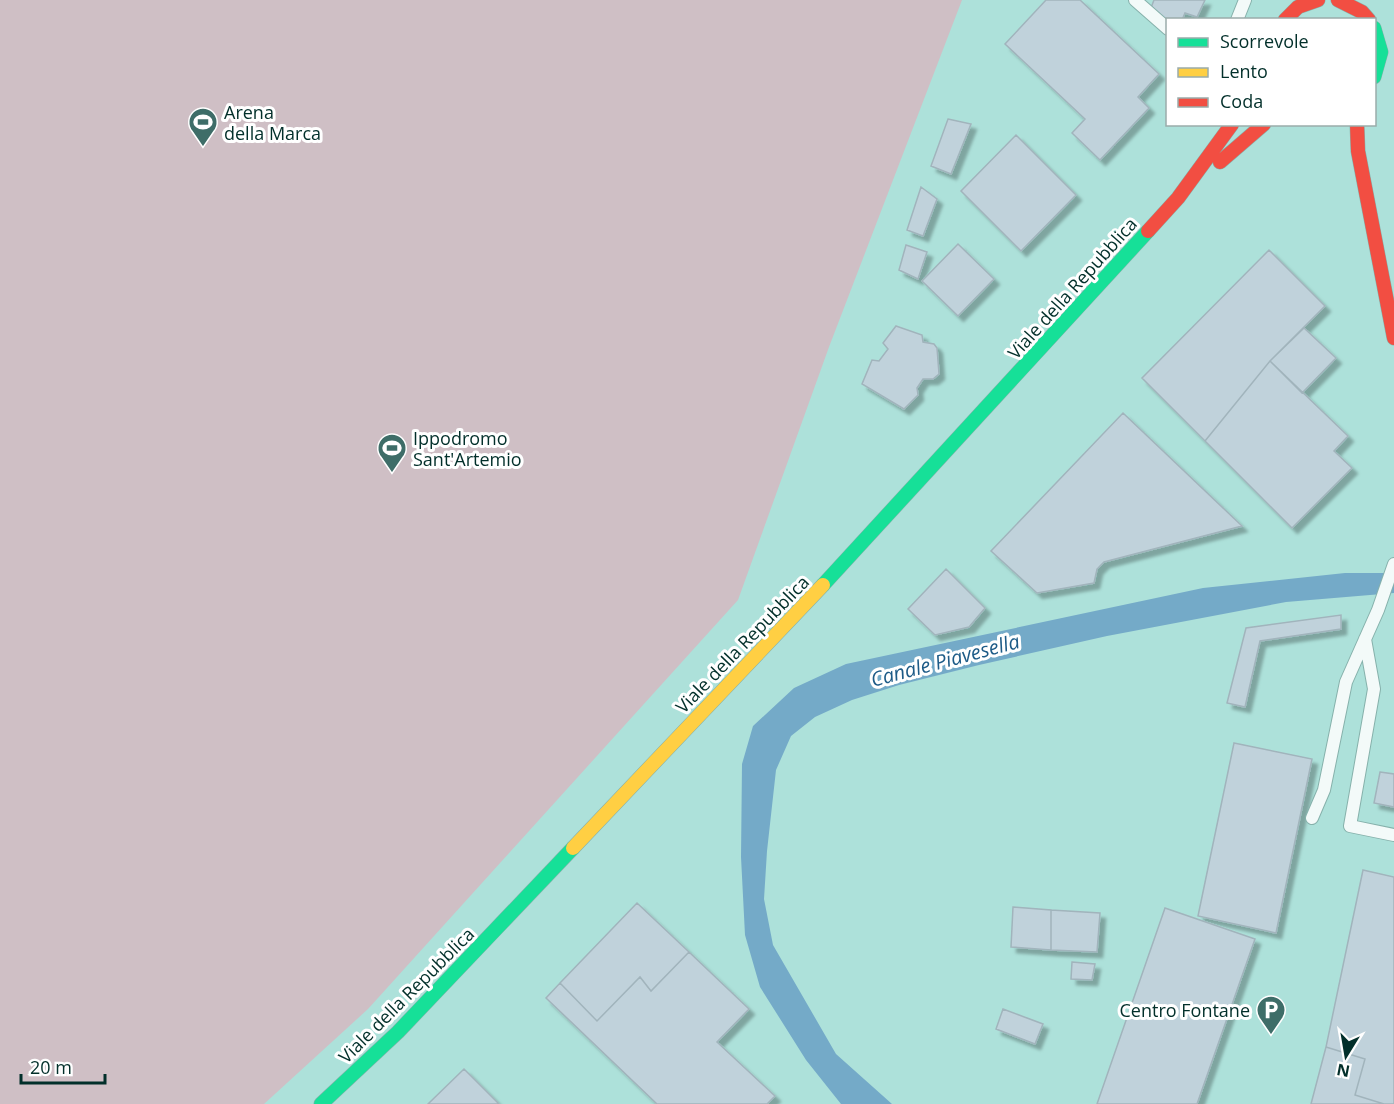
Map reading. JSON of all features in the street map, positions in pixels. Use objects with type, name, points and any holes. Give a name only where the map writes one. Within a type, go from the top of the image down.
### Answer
[{"type":"main road","points":[[1287,18],[1298,7],[1318,0]]},
{"type":"main road","points":[[1347,1],[1367,18]]},
{"type":"main road","points":[[1376,71],[1381,52],[1376,32],[1389,20]]},
{"type":"main road","name":"Viale della Repubblica","points":[[321,1104],[406,1023],[879,526],[1178,198],[1231,126]]},
{"type":"main road","name":"Viale della Repubblica","points":[[1178,198],[1262,126]]},
{"type":"main road","points":[[1343,126],[1358,151]]},
{"type":"main road","points":[[1358,126],[1358,151],[1394,338]]},
{"type":"lane","points":[[1135,0],[1166,29]]},
{"type":"lane","points":[[1238,18],[1245,0]]},
{"type":"lane","points":[[1312,818],[1324,790],[1346,682],[1378,610],[1392,566]]},
{"type":"lane","points":[[1365,638],[1374,689],[1350,826],[1394,836]]},
{"type":"shaded area","name":"Ippodromo Sant'Artemio","points":[[0,0],[962,0],[829,347],[738,600],[368,1009],[264,1104],[0,1104]]},
{"type":"water","name":"Canale Piavesella","points":[[1345,573],[1394,573],[1394,593],[1286,602],[1107,636],[979,665],[899,685],[852,700],[815,717],[791,736],[776,770],[767,851],[764,899],[773,945],[836,1054],[892,1104],[841,1104],[806,1060],[760,987],[745,935],[741,857],[742,764],[753,726],[794,688],[846,664],[1203,588]]},
{"type":"building","points":[[1046,0],[1080,0],[1159,74],[1138,97],[1149,108],[1100,160],[1072,133],[1085,119],[1005,44]]},
{"type":"building","points":[[1154,0],[1205,0],[1197,17],[1185,13],[1183,18],[1166,18],[1166,24],[1149,13]]},
{"type":"building","points":[[948,119],[971,124],[951,174],[931,166]]},
{"type":"building","points":[[1016,135],[1076,195],[1021,251],[961,191]]},
{"type":"building","points":[[921,187],[937,199],[923,236],[907,230]]},
{"type":"building","points":[[958,244],[994,279],[958,316],[922,281]]},
{"type":"building","points":[[906,245],[927,252],[918,279],[899,270]]},
{"type":"building","points":[[1269,250],[1325,306],[1270,361],[1205,441],[1142,378]]},
{"type":"building","points":[[896,326],[922,335],[923,342],[934,344],[937,348],[939,374],[933,379],[923,379],[917,388],[918,395],[904,409],[862,384],[872,360],[879,361],[888,349],[883,343]]},
{"type":"building","points":[[1304,328],[1336,358],[1302,393],[1270,361]]},
{"type":"building","points":[[1270,361],[1348,436],[1334,451],[1352,468],[1292,528],[1205,441]]},
{"type":"building","points":[[1123,413],[1242,526],[1104,562],[1097,569],[1094,583],[1037,593],[991,551]]},
{"type":"building","points":[[946,569],[985,608],[969,627],[935,635],[908,609]]},
{"type":"building","points":[[1341,615],[1341,629],[1260,641],[1245,707],[1227,703],[1246,628]]},
{"type":"building","points":[[1234,743],[1312,759],[1276,933],[1198,916]]},
{"type":"building","points":[[1380,772],[1394,774],[1394,807],[1374,803]]},
{"type":"building","points":[[1363,870],[1394,877],[1394,1104],[1384,1104],[1355,1095],[1365,1059],[1326,1047]]},
{"type":"building","points":[[637,903],[689,952],[651,991],[640,977],[597,1021],[560,983]]},
{"type":"building","points":[[1013,907],[1051,910],[1051,950],[1011,947]]},
{"type":"building","points":[[1165,908],[1255,939],[1197,1104],[1097,1104]]},
{"type":"building","points":[[1051,910],[1100,913],[1097,952],[1051,950]]},
{"type":"building","points":[[689,952],[749,1009],[717,1042],[775,1096],[767,1104],[657,1104],[546,998],[560,983],[597,1021],[640,977],[651,991]]},
{"type":"building","points":[[1072,962],[1095,964],[1092,980],[1071,979]]},
{"type":"building","points":[[1003,1009],[1043,1024],[1035,1044],[996,1029]]},
{"type":"building","points":[[1326,1047],[1365,1059],[1355,1095],[1384,1104],[1311,1104]]},
{"type":"building","points":[[464,1069],[499,1104],[428,1104]]},
{"type":"traffic: fast","points":[[1376,35],[1381,52],[1376,70]]},
{"type":"traffic: fast","points":[[823,585],[1148,231]]},
{"type":"traffic: fast","points":[[321,1104],[398,1032],[573,848]]},
{"type":"traffic: slow","points":[[573,848],[823,585]]},
{"type":"traffic: jam","points":[[1287,18],[1298,7],[1318,0]]},
{"type":"traffic: jam","points":[[1338,0],[1362,12],[1367,18]]},
{"type":"traffic: jam","points":[[1148,231],[1178,198],[1231,126]]},
{"type":"traffic: jam","points":[[1220,162],[1262,126]]},
{"type":"traffic: jam","points":[[1357,126],[1358,151],[1394,338]]},
{"type":"place","name":"Arena della Marca","points":[[203,148]]},
{"type":"place","name":"Ippodromo Sant'Artemio","points":[[392,474]]},
{"type":"place","name":"Centro Fontane","points":[[1271,1036]]}]
